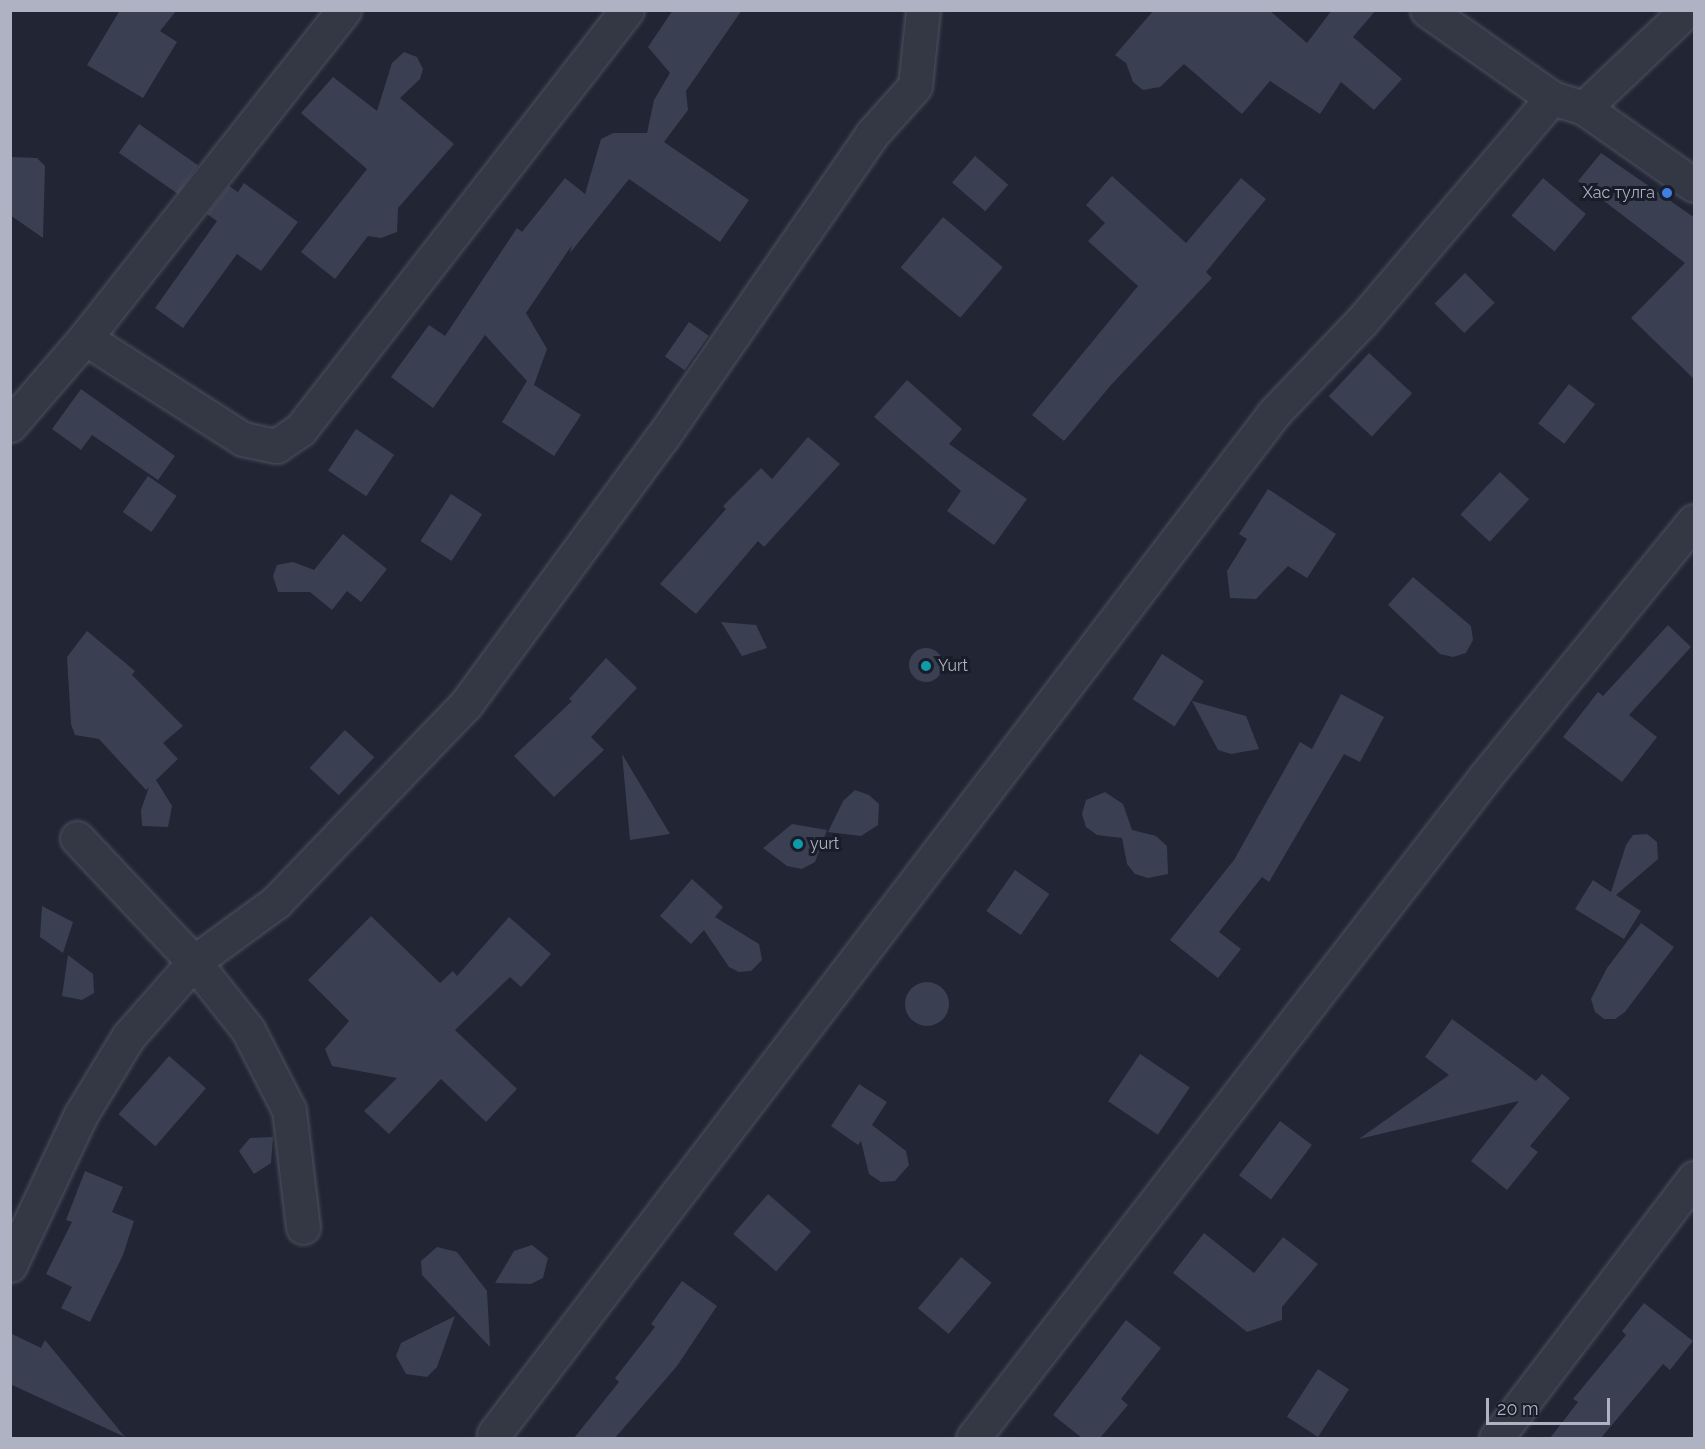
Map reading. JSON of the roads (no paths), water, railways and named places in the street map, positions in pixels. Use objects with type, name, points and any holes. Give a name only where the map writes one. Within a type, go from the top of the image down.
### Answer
[{"type":"street","points":[[10,425],[85,338],[344,10]]},
{"type":"street","points":[[85,338],[243,438],[276,446],[300,430],[627,10]]},
{"type":"street","points":[[10,1265],[80,1116],[128,1037],[194,962],[276,902],[466,704],[662,439],[872,135],[915,86],[923,10]]},
{"type":"street","points":[[1427,10],[1552,98],[1584,108],[1695,185]]},
{"type":"street","points":[[1584,108],[1687,10]]},
{"type":"street","points":[[494,1434],[1274,413],[1362,321],[1552,98]]},
{"type":"street","points":[[973,1438],[1485,777],[1695,521]]},
{"type":"street","points":[[77,838],[194,962],[248,1030],[290,1110],[303,1227]]},
{"type":"street","points":[[1496,1438],[1695,1178]]},
{"type":"place","name":"Хас тулга","points":[[1667,193]]},
{"type":"place","name":"Yurt","points":[[926,666]]},
{"type":"place","name":"yurt","points":[[798,844]]}]
